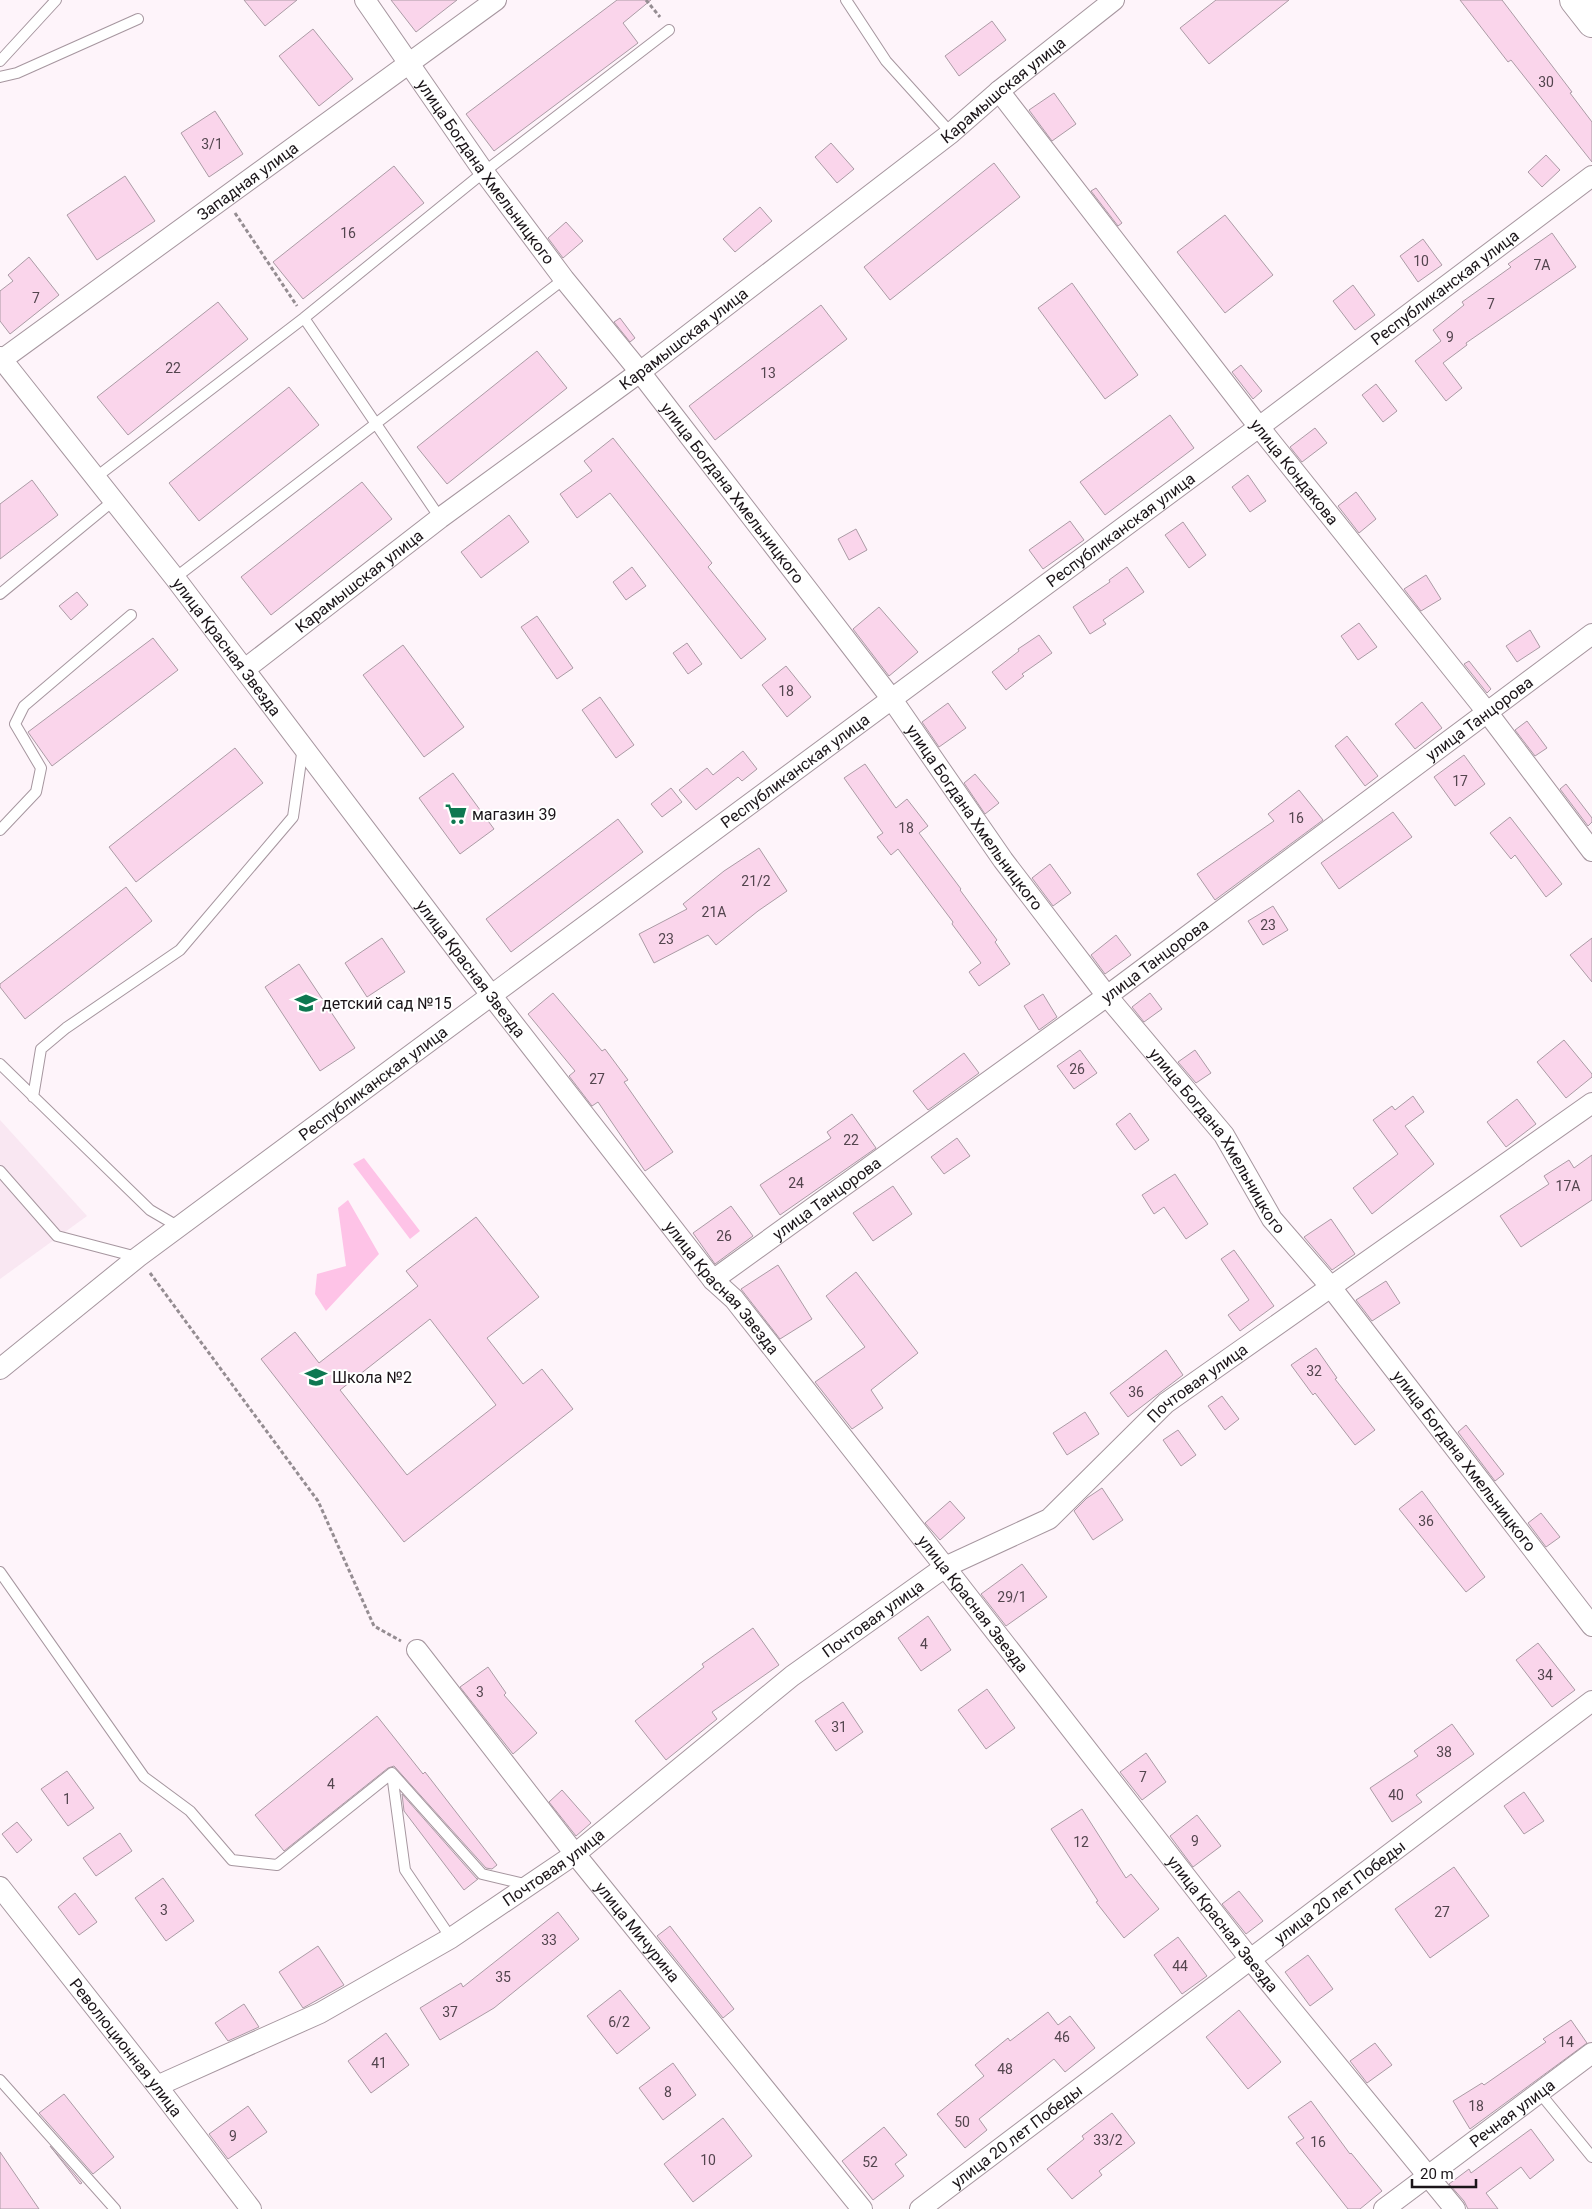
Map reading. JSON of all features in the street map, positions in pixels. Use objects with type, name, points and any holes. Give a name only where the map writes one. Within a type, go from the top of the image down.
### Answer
[{"type":"street","name":"улица Богдана Хмельницкого","points":[[365,0],[484,172],[564,278],[640,372],[891,698],[1002,860],[1107,996],[1224,1135],[1272,1219],[1330,1286],[1592,1626]]},
{"type":"street","name":"Западная улица","points":[[1,359],[496,0]]},
{"type":"street","name":"Карамышская улица","points":[[245,669],[440,518],[640,372],[951,133],[999,91],[1114,0]]},
{"type":"street","points":[[1574,0],[1592,23]]},
{"type":"street","name":"улица Кондакова","points":[[999,91],[1259,427],[1487,712],[1592,851]]},
{"type":"street","name":"Республиканская улица","points":[[0,1370],[138,1257],[1259,427],[1592,176]]},
{"type":"street","name":"улица Красная Звезда","points":[[1,359],[175,578],[713,1280],[734,1299],[1250,1959],[1455,2209]]},
{"type":"street","name":"улица Танцорова","points":[[713,1280],[1107,996],[1592,634]]},
{"type":"street","name":"Почтовая улица","points":[[157,2086],[320,2013],[451,1938],[575,1854],[792,1676],[945,1567],[1049,1519],[1166,1404],[1330,1286],[1592,1104]]},
{"type":"street","name":"улица Мичурина","points":[[416,1650],[575,1854],[862,2209]]},
{"type":"street","name":"улица 20 лет Победы","points":[[920,2209],[1592,1700]]},
{"type":"street","name":"Революционная улица","points":[[0,1887],[251,2209]]},
{"type":"street","name":"Речная улица","points":[[1384,2209],[1592,2053]]},
{"type":"lane","points":[[0,61],[56,0]]},
{"type":"lane","points":[[846,0],[886,61],[951,133]]},
{"type":"lane","points":[[0,76],[17,73],[138,19]]},
{"type":"lane","points":[[95,478],[304,318],[484,172],[669,30]]},
{"type":"lane","points":[[175,578],[376,425],[564,278]]},
{"type":"lane","points":[[304,318],[440,518]]},
{"type":"lane","points":[[0,594],[113,501]]},
{"type":"lane","points":[[0,830],[36,792],[41,768],[16,724],[24,706],[131,615]]},
{"type":"lane","points":[[33,1097],[41,1049],[66,1028],[180,950],[293,816],[304,746]]},
{"type":"lane","points":[[0,1064],[150,1210],[179,1227]]},
{"type":"lane","points":[[0,1172],[57,1236],[138,1257]]},
{"type":"lane","points":[[0,1572],[144,1777],[190,1812],[232,1860],[277,1865],[392,1773]]},
{"type":"lane","points":[[392,1773],[482,1874],[528,1885]]},
{"type":"lane","points":[[392,1773],[405,1870],[451,1938]]},
{"type":"lane","points":[[0,2080],[115,2209]]},
{"type":"lane","points":[[1540,2092],[1592,2156]]},
{"type":"path","points":[[646,0],[669,30]]},
{"type":"path","points":[[225,198],[304,318]]},
{"type":"path","points":[[138,1257],[318,1501],[374,1626],[416,1650]]},
{"type":"shaded area","points":[[0,1120],[87,1216],[0,1279]]},
{"type":"shaded area","points":[[364,1158],[420,1231],[410,1239],[353,1164]]},
{"type":"shaded area","points":[[348,1200],[379,1254],[326,1311],[315,1294],[317,1274],[346,1266],[338,1208]]},
{"type":"building","points":[[244,0],[297,0],[265,26]]},
{"type":"building","points":[[391,0],[457,0],[416,32]]},
{"type":"building","points":[[617,0],[651,0],[623,23],[638,43],[494,151],[466,114]]},
{"type":"building","points":[[1216,0],[1289,0],[1209,64],[1180,28]]},
{"type":"building","points":[[1460,0],[1502,0],[1572,92],[1570,93],[1592,122],[1592,162],[1511,60],[1508,62]]},
{"type":"building","points":[[992,21],[1006,40],[959,76],[945,56]]},
{"type":"building","points":[[313,29],[353,79],[319,106],[279,56]]},
{"type":"building","points":[[1054,93],[1076,124],[1052,141],[1029,110]]},
{"type":"building","points":[[215,111],[243,154],[209,177],[181,133]]},
{"type":"building","points":[[831,143],[854,169],[837,183],[815,157]]},
{"type":"building","points":[[1546,155],[1560,170],[1542,187],[1528,172]]},
{"type":"building","points":[[994,163],[1020,197],[890,300],[864,267]]},
{"type":"building","points":[[394,166],[424,203],[303,299],[273,262]]},
{"type":"building","points":[[125,176],[155,221],[97,260],[67,215]]},
{"type":"building","points":[[1096,188],[1122,223],[1118,226],[1091,191]]},
{"type":"building","points":[[760,207],[772,221],[735,252],[723,239]]},
{"type":"building","points":[[1225,215],[1273,275],[1225,313],[1177,252]]},
{"type":"building","points":[[566,222],[583,241],[563,258],[548,238]]},
{"type":"building","points":[[1552,233],[1576,267],[1466,343],[1467,345],[1443,363],[1462,388],[1446,401],[1415,361],[1441,341],[1433,330],[1464,305],[1462,302],[1511,267],[1508,264]]},
{"type":"building","points":[[1423,239],[1442,265],[1418,282],[1400,256]]},
{"type":"building","points":[[29,257],[59,295],[10,334],[0,321],[0,291],[13,281],[8,275]]},
{"type":"building","points":[[1072,283],[1138,375],[1105,399],[1038,308]]},
{"type":"building","points":[[1353,285],[1375,315],[1355,330],[1333,301]]},
{"type":"building","points":[[218,302],[248,339],[128,435],[97,397]]},
{"type":"building","points":[[821,305],[847,339],[715,440],[689,406]]},
{"type":"building","points":[[620,318],[635,338],[630,342],[614,322]]},
{"type":"building","points":[[537,351],[567,388],[447,484],[417,447]]},
{"type":"building","points":[[1241,365],[1262,391],[1253,399],[1232,372]]},
{"type":"building","points":[[1376,384],[1397,411],[1383,422],[1362,395]]},
{"type":"building","points":[[289,387],[319,425],[199,521],[169,483]]},
{"type":"building","points":[[1170,415],[1194,448],[1105,515],[1080,482]]},
{"type":"building","points":[[1315,428],[1327,443],[1302,462],[1290,447]]},
{"type":"building","points":[[613,438],[712,563],[708,567],[766,639],[741,659],[610,493],[577,518],[560,494],[592,471],[584,461]]},
{"type":"building","points":[[1248,475],[1266,501],[1250,512],[1232,487]]},
{"type":"building","points":[[32,480],[58,515],[0,559],[0,504]]},
{"type":"building","points":[[362,482],[392,519],[271,615],[241,577]]},
{"type":"building","points":[[1356,492],[1376,519],[1359,533],[1338,506]]},
{"type":"building","points":[[509,515],[529,542],[481,578],[461,552]]},
{"type":"building","points":[[1070,521],[1084,540],[1043,569],[1029,550]]},
{"type":"building","points":[[1183,522],[1206,555],[1189,568],[1165,535]]},
{"type":"building","points":[[856,529],[867,550],[849,560],[838,539]]},
{"type":"building","points":[[632,567],[646,586],[626,600],[613,582]]},
{"type":"building","points":[[1127,567],[1144,592],[1103,620],[1106,624],[1090,634],[1073,607],[1110,582],[1109,580]]},
{"type":"building","points":[[1426,575],[1441,599],[1421,611],[1404,589]]},
{"type":"building","points":[[77,592],[88,605],[71,620],[59,606]]},
{"type":"building","points":[[879,607],[918,652],[889,676],[853,629]]},
{"type":"building","points":[[537,616],[573,668],[557,679],[521,627]]},
{"type":"building","points":[[1359,623],[1377,647],[1358,660],[1341,636]]},
{"type":"building","points":[[1530,630],[1540,647],[1517,662],[1506,646]]},
{"type":"building","points":[[1039,635],[1052,653],[1022,674],[1024,676],[1006,690],[992,672],[1019,651],[1018,649]]},
{"type":"building","points":[[153,638],[178,670],[52,766],[28,732]]},
{"type":"building","points":[[687,643],[702,664],[688,674],[673,653]]},
{"type":"building","points":[[403,645],[464,727],[424,757],[363,675]]},
{"type":"building","points":[[1469,661],[1491,689],[1487,693],[1464,664]]},
{"type":"building","points":[[786,666],[811,697],[787,717],[762,685]]},
{"type":"building","points":[[600,697],[634,745],[616,758],[582,710]]},
{"type":"building","points":[[1422,702],[1442,728],[1415,749],[1395,724]]},
{"type":"building","points":[[948,703],[966,728],[939,747],[922,722]]},
{"type":"building","points":[[1527,721],[1547,748],[1535,756],[1515,730]]},
{"type":"building","points":[[1347,736],[1378,776],[1365,786],[1335,746]]},
{"type":"building","points":[[235,748],[263,783],[136,882],[109,847]]},
{"type":"building","points":[[743,751],[757,769],[742,781],[738,777],[696,810],[679,790],[707,768],[713,775]]},
{"type":"building","points":[[1464,755],[1485,784],[1455,806],[1434,777]]},
{"type":"building","points":[[865,764],[896,808],[907,799],[928,826],[919,833],[997,940],[995,942],[1010,964],[979,986],[969,972],[981,963],[898,849],[891,855],[877,837],[883,833],[844,778]]},
{"type":"building","name":"магазин 39","points":[[453,773],[494,829],[460,854],[419,798]]},
{"type":"building","points":[[975,774],[999,803],[985,814],[964,783]]},
{"type":"building","points":[[1566,784],[1592,818],[1592,822],[1588,826],[1560,789]]},
{"type":"building","points":[[671,788],[682,802],[662,817],[651,804]]},
{"type":"building","points":[[1299,790],[1323,820],[1215,900],[1197,874],[1274,821],[1268,814]]},
{"type":"building","points":[[1393,812],[1412,837],[1339,889],[1321,863]]},
{"type":"building","points":[[1510,817],[1562,884],[1546,897],[1515,855],[1511,859],[1490,833]]},
{"type":"building","points":[[618,819],[643,852],[511,952],[486,919]]},
{"type":"building","points":[[759,848],[787,891],[758,911],[716,945],[708,935],[654,963],[639,934],[687,909],[683,904],[724,871]]},
{"type":"building","points":[[1050,864],[1071,893],[1053,906],[1032,878]]},
{"type":"building","points":[[126,887],[152,921],[25,1019],[0,987],[0,984]]},
{"type":"building","points":[[1273,906],[1288,930],[1263,945],[1248,921]]},
{"type":"building","points":[[1116,935],[1131,955],[1105,974],[1091,955]]},
{"type":"building","points":[[382,938],[405,972],[367,997],[345,963]]},
{"type":"building","points":[[1592,938],[1592,982],[1570,955]]},
{"type":"building","name":"детский сад №15","points":[[299,964],[355,1048],[320,1071],[265,987]]},
{"type":"building","points":[[553,993],[602,1051],[605,1049],[628,1080],[624,1082],[673,1152],[645,1171],[598,1102],[592,1106],[569,1076],[575,1071],[528,1014]]},
{"type":"building","points":[[1150,993],[1162,1009],[1144,1022],[1132,1007]]},
{"type":"building","points":[[1043,994],[1057,1017],[1039,1030],[1024,1006]]},
{"type":"building","points":[[1564,1040],[1592,1074],[1592,1077],[1566,1098],[1537,1062]]},
{"type":"building","points":[[1080,1050],[1097,1073],[1074,1089],[1057,1066]]},
{"type":"building","points":[[1195,1050],[1211,1073],[1196,1083],[1178,1062]]},
{"type":"building","points":[[964,1053],[979,1073],[928,1110],[913,1091]]},
{"type":"building","points":[[1413,1096],[1424,1112],[1405,1126],[1434,1164],[1372,1214],[1353,1188],[1398,1154],[1373,1120],[1392,1106],[1395,1110]]},
{"type":"building","points":[[1517,1099],[1536,1124],[1506,1147],[1487,1122]]},
{"type":"building","points":[[1130,1113],[1149,1140],[1135,1150],[1116,1124]]},
{"type":"building","points":[[852,1114],[876,1148],[780,1215],[760,1185],[831,1138],[827,1132]]},
{"type":"building","points":[[957,1138],[970,1156],[944,1174],[931,1157]]},
{"type":"building","points":[[1592,1155],[1592,1200],[1521,1247],[1500,1216],[1549,1184],[1544,1176],[1569,1160],[1574,1168]]},
{"type":"building","points":[[1175,1174],[1208,1224],[1186,1239],[1164,1207],[1154,1214],[1142,1195]]},
{"type":"building","points":[[893,1186],[912,1214],[873,1241],[853,1213]]},
{"type":"building","points":[[731,1206],[753,1236],[715,1264],[693,1233]]},
{"type":"building","name":"Школа №2","points":[[476,1217],[539,1297],[487,1338],[523,1384],[542,1369],[573,1409],[404,1542],[261,1359],[295,1332],[319,1363],[418,1286],[406,1271]],"holes":[[[430,1319],[496,1405],[407,1475],[340,1390]]]},
{"type":"building","points":[[1331,1219],[1355,1254],[1332,1270],[1304,1237]]},
{"type":"building","points":[[1234,1250],[1274,1306],[1240,1331],[1228,1315],[1249,1300],[1221,1259]]},
{"type":"building","points":[[778,1265],[812,1319],[780,1339],[741,1289]]},
{"type":"building","points":[[856,1272],[918,1353],[871,1390],[883,1408],[852,1429],[815,1382],[865,1347],[826,1296]]},
{"type":"building","points":[[1386,1281],[1400,1303],[1372,1321],[1356,1300]]},
{"type":"building","points":[[1316,1348],[1337,1378],[1335,1379],[1375,1430],[1355,1445],[1315,1393],[1313,1395],[1291,1365]]},
{"type":"building","points":[[1166,1350],[1183,1375],[1128,1417],[1110,1393]]},
{"type":"building","points":[[1222,1396],[1239,1419],[1225,1430],[1208,1406]]},
{"type":"building","points":[[1085,1412],[1099,1434],[1067,1455],[1053,1433]]},
{"type":"building","points":[[1466,1425],[1504,1474],[1495,1481],[1458,1432]]},
{"type":"building","points":[[1178,1430],[1196,1455],[1181,1466],[1163,1440]]},
{"type":"building","points":[[1102,1488],[1123,1520],[1093,1540],[1074,1511],[1087,1498]]},
{"type":"building","points":[[1422,1491],[1485,1577],[1466,1592],[1399,1509]]},
{"type":"building","points":[[950,1501],[965,1518],[940,1540],[925,1523]]},
{"type":"building","points":[[1541,1513],[1560,1537],[1546,1547],[1528,1523]]},
{"type":"building","points":[[1022,1564],[1047,1597],[1006,1626],[981,1594]]},
{"type":"building","points":[[928,1616],[951,1650],[921,1671],[898,1638]]},
{"type":"building","points":[[753,1628],[779,1665],[712,1712],[717,1719],[666,1760],[635,1721],[704,1667],[702,1664]]},
{"type":"building","points":[[1538,1643],[1575,1690],[1552,1707],[1516,1660]]},
{"type":"building","points":[[488,1667],[506,1693],[504,1695],[537,1733],[513,1754],[460,1687]]},
{"type":"building","points":[[987,1689],[1015,1728],[986,1749],[958,1710]]},
{"type":"building","points":[[843,1702],[863,1732],[836,1751],[815,1721]]},
{"type":"building","points":[[377,1716],[423,1774],[425,1772],[497,1865],[492,1869],[486,1868],[394,1766],[388,1768],[284,1851],[255,1815]]},
{"type":"building","points":[[1452,1724],[1474,1754],[1416,1795],[1422,1802],[1392,1822],[1370,1788],[1418,1756],[1414,1751]]},
{"type":"building","points":[[1146,1753],[1166,1782],[1142,1800],[1120,1772]]},
{"type":"building","points":[[67,1771],[94,1808],[68,1826],[41,1789]]},
{"type":"building","points":[[562,1790],[591,1823],[576,1836],[549,1802]]},
{"type":"building","points":[[1524,1792],[1544,1821],[1524,1834],[1504,1806]]},
{"type":"building","points":[[402,1794],[478,1879],[464,1890],[404,1811]]},
{"type":"building","points":[[1082,1809],[1126,1878],[1131,1874],[1159,1909],[1124,1938],[1096,1902],[1098,1901],[1051,1829]]},
{"type":"building","points":[[1197,1815],[1221,1846],[1193,1867],[1170,1836]]},
{"type":"building","points":[[17,1822],[32,1840],[17,1853],[2,1834]]},
{"type":"building","points":[[120,1833],[132,1851],[96,1876],[83,1858]]},
{"type":"building","points":[[1454,1867],[1489,1916],[1430,1958],[1395,1909]]},
{"type":"building","points":[[163,1878],[194,1921],[166,1941],[135,1898]]},
{"type":"building","points":[[1239,1891],[1263,1921],[1246,1934],[1222,1904]]},
{"type":"building","points":[[75,1893],[97,1922],[79,1935],[58,1907]]},
{"type":"building","points":[[558,1912],[579,1939],[494,2008],[440,2040],[420,2008],[461,1983],[463,1987]]},
{"type":"building","points":[[670,1926],[734,2009],[723,2018],[657,1936]]},
{"type":"building","points":[[1178,1937],[1207,1976],[1182,1994],[1154,1955]]},
{"type":"building","points":[[318,1946],[344,1985],[303,2008],[279,1972]]},
{"type":"building","points":[[1308,1955],[1333,1989],[1310,2006],[1285,1972]]},
{"type":"building","points":[[620,1990],[650,2028],[617,2054],[587,2016]]},
{"type":"building","points":[[244,2004],[259,2027],[228,2041],[215,2023]]},
{"type":"building","points":[[1239,2010],[1281,2062],[1248,2089],[1206,2037]]},
{"type":"building","points":[[1048,2012],[1058,2025],[1070,2016],[1095,2048],[1065,2072],[1054,2059],[979,2119],[987,2130],[965,2148],[937,2114],[984,2076],[975,2065],[1008,2038],[1010,2041]]},
{"type":"building","points":[[1571,2020],[1587,2043],[1470,2129],[1453,2101],[1482,2083],[1484,2085],[1546,2042],[1543,2039]]},
{"type":"building","points":[[386,2033],[409,2065],[371,2093],[348,2061]]},
{"type":"building","points":[[1375,2043],[1392,2065],[1367,2083],[1350,2061]]},
{"type":"building","points":[[673,2063],[696,2095],[663,2120],[639,2088]]},
{"type":"building","points":[[64,2094],[114,2157],[93,2174],[39,2113]]},
{"type":"building","points":[[1311,2101],[1350,2154],[1382,2191],[1360,2209],[1348,2209],[1296,2143],[1304,2138],[1288,2117]]},
{"type":"building","points":[[248,2106],[267,2132],[228,2159],[209,2134]]},
{"type":"building","points":[[1112,2113],[1135,2143],[1099,2171],[1102,2175],[1072,2199],[1047,2169],[1084,2139],[1082,2136]]},
{"type":"building","points":[[723,2118],[752,2156],[693,2202],[664,2164]]},
{"type":"building","points":[[884,2127],[907,2155],[895,2164],[904,2176],[873,2200],[842,2161]]},
{"type":"building","points":[[1531,2129],[1554,2160],[1530,2179],[1521,2167],[1486,2193],[1498,2209],[1468,2209],[1464,2201],[1449,2184],[1469,2169],[1471,2173]]},
{"type":"building","points":[[50,2146],[82,2183],[80,2184]]},
{"type":"building","points":[[0,2152],[39,2209],[0,2209]]},
{"type":"place","name":"магазин 39","points":[[456,814]]},
{"type":"place","name":"детский сад №15","points":[[306,1003]]},
{"type":"place","name":"Школа №2","points":[[316,1377]]}]
